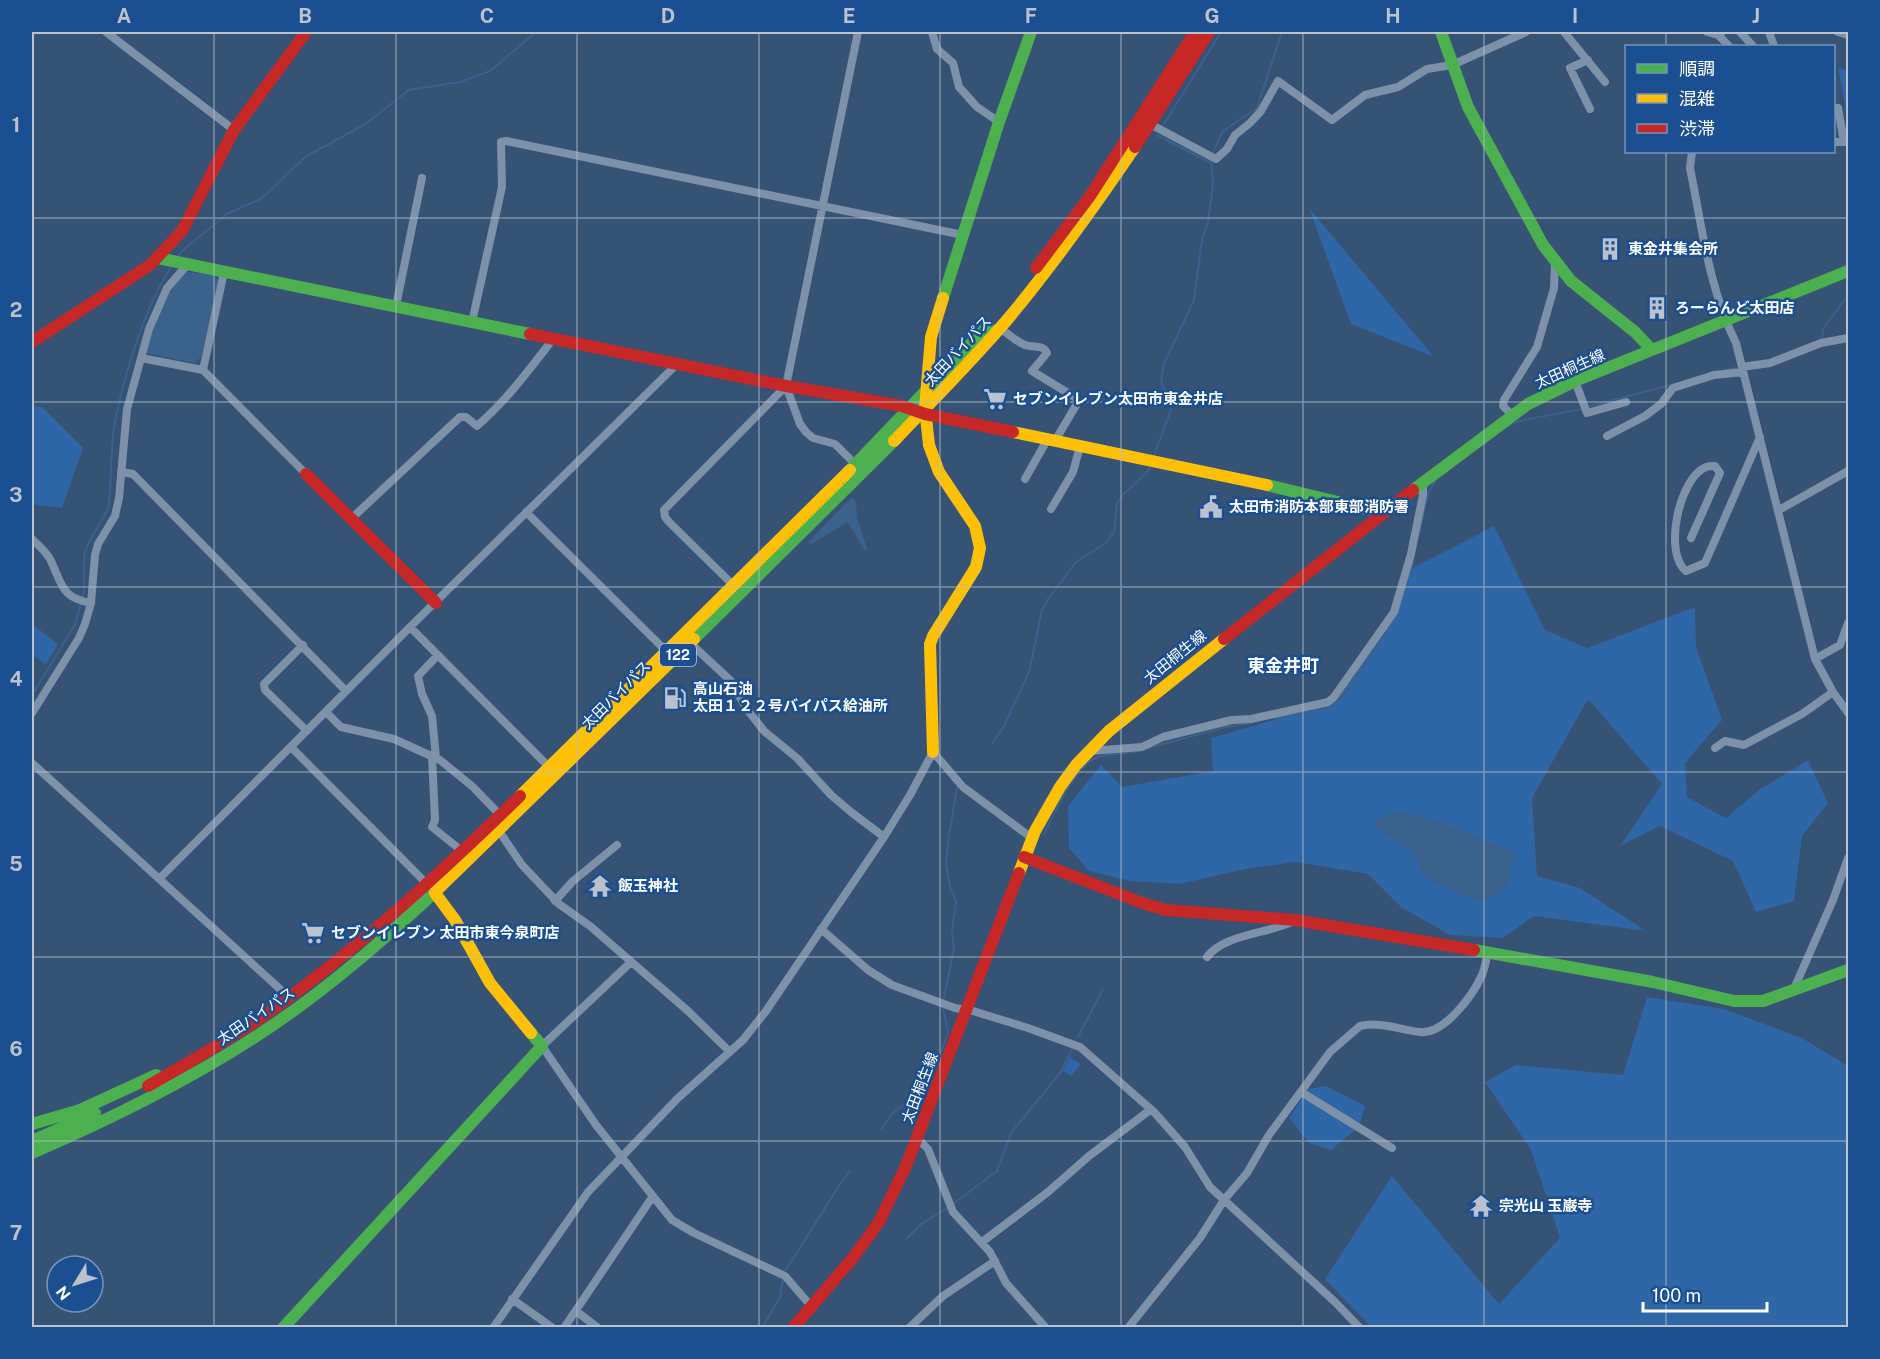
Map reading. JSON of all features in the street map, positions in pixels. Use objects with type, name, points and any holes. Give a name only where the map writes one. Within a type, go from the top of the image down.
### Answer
[{"type":"main road","points":[[32,342],[106,295],[158,258],[182,231],[234,130],[306,32]]},
{"type":"main road","points":[[933,752],[930,644],[976,567],[980,548],[975,526],[950,489],[934,459],[920,411],[927,390],[931,337],[999,122],[1031,32]]},
{"type":"main road","name":"太田バイパス","points":[[927,390],[1011,299],[1068,226],[1195,32]]},
{"type":"main road","name":"太田バイパス","points":[[32,1141],[105,1109],[170,1075],[236,1036],[288,1000],[431,889],[499,831],[690,643],[999,328],[1076,233],[1209,32]]},
{"type":"main road","points":[[1441,32],[1468,107],[1543,245],[1555,263],[1577,286],[1643,338],[1652,350]]},
{"type":"main road","points":[[158,258],[786,386],[920,411],[1268,485],[1379,512]]},
{"type":"main road","name":"太田桐生線","points":[[793,1328],[852,1259],[879,1222],[906,1166],[1032,838],[1060,787],[1089,751],[1148,698],[1423,481],[1528,404],[1575,381],[1848,271]]},
{"type":"main road","name":"太田バイパス","points":[[32,1153],[74,1135],[175,1084],[240,1047],[368,952],[431,889],[462,851],[855,464],[920,411]]},
{"type":"main road","points":[[306,474],[436,603]]},
{"type":"main road","points":[[1024,857],[1166,910],[1231,917],[1295,920],[1362,930],[1653,982],[1734,1001],[1763,1000],[1794,991],[1848,970]]},
{"type":"main road","points":[[283,1328],[542,1046],[490,983],[455,920],[431,889]]},
{"type":"main road","points":[[32,1124],[58,1119],[102,1102],[156,1075],[170,1075]]},
{"type":"main road","points":[[32,1161],[56,1149],[74,1135]]},
{"type":"street","points":[[106,32],[234,130]]},
{"type":"street","points":[[855,464],[835,444],[813,438],[806,432],[800,424],[786,386],[858,32]]},
{"type":"street","points":[[932,32],[937,49],[953,63],[959,87],[977,107],[999,122]]},
{"type":"street","points":[[1150,124],[1216,159],[1235,135],[1251,123],[1261,111],[1278,81],[1332,120],[1365,95],[1398,87],[1427,69],[1452,65],[1526,32]]},
{"type":"street","points":[[1564,32],[1605,82]]},
{"type":"street","points":[[1707,32],[1722,40]]},
{"type":"street","points":[[1740,32],[1752,45]]},
{"type":"street","points":[[1838,32],[1848,35]]},
{"type":"street","points":[[1588,60],[1570,68],[1590,109]]},
{"type":"street","points":[[1835,108],[1838,108],[1844,142],[1835,142]]},
{"type":"street","points":[[472,322],[502,187],[501,142],[518,143],[963,235]]},
{"type":"street","points":[[1692,153],[1690,168],[1716,295],[1736,343],[1815,659],[1833,692],[1848,713]]},
{"type":"street","points":[[396,306],[422,178]]},
{"type":"street","points":[[32,713],[79,638],[84,602],[98,544],[115,516],[119,498],[127,409],[148,329],[179,262]]},
{"type":"street","points":[[1512,415],[1503,406],[1504,400],[1537,347],[1550,309],[1555,263]]},
{"type":"street","points":[[203,370],[224,272]]},
{"type":"street","points":[[999,328],[1025,344],[1046,349],[1047,353],[1032,371],[1076,398],[1078,402],[1025,479]]},
{"type":"street","points":[[1607,436],[1653,410],[1661,404],[1673,388],[1714,375],[1770,363],[1821,343],[1848,338]]},
{"type":"street","points":[[352,518],[460,417],[466,417],[477,426],[488,417],[513,390],[553,339]]},
{"type":"street","points":[[141,358],[203,370],[306,474]]},
{"type":"street","points":[[159,879],[677,364]]},
{"type":"street","points":[[1575,381],[1587,413],[1626,402]]},
{"type":"street","points":[[733,585],[664,517],[664,510],[786,386]]},
{"type":"street","points":[[1691,538],[1720,473],[1715,466],[1706,467],[1696,475],[1689,483],[1679,507],[1676,521],[1676,552],[1681,567],[1686,571],[1705,563],[1760,437]]},
{"type":"street","points":[[1051,508],[1073,472],[1080,446]]},
{"type":"street","points":[[1779,510],[1848,471]]},
{"type":"street","points":[[121,472],[133,474],[346,691]]},
{"type":"street","points":[[1089,751],[1142,747],[1162,737],[1232,720],[1328,702],[1334,697],[1394,612],[1411,554],[1423,495],[1423,481]]},
{"type":"street","points":[[526,512],[666,651]]},
{"type":"street","points":[[32,539],[46,553],[63,590],[68,596],[84,602]]},
{"type":"street","points":[[1815,659],[1840,645],[1848,623]]},
{"type":"street","points":[[410,627],[549,767]]},
{"type":"street","points":[[690,643],[731,681],[746,708],[764,731],[797,758],[831,795],[884,837]]},
{"type":"street","points":[[303,645],[264,684],[265,690],[307,731]]},
{"type":"street","points":[[438,655],[418,676],[422,694],[432,716],[435,820],[432,827],[462,851]]},
{"type":"street","points":[[1715,748],[1725,741],[1744,745],[1802,714],[1833,692]]},
{"type":"street","points":[[326,712],[341,727],[394,739],[434,757],[473,787],[500,815]]},
{"type":"street","points":[[291,747],[431,889]]},
{"type":"street","points":[[493,1328],[588,1192],[678,1098],[730,1052],[766,1011],[884,837],[933,752],[963,787],[1032,838]]},
{"type":"street","points":[[32,762],[280,989],[288,1000]]},
{"type":"street","points":[[499,831],[522,865],[555,901],[590,926],[688,1011],[730,1052]]},
{"type":"street","points":[[555,901],[573,881],[617,845]]},
{"type":"street","points":[[1794,991],[1833,900],[1848,858]]},
{"type":"street","points":[[1207,957],[1220,944],[1281,928],[1295,920]]},
{"type":"street","points":[[821,929],[868,970],[892,985],[1073,1044],[1082,1049],[1164,1122],[1185,1146],[1206,1181],[1224,1200],[1360,1328]]},
{"type":"street","points":[[1128,1328],[1200,1238],[1224,1200],[1247,1173],[1269,1136],[1330,1052],[1360,1026],[1376,1024],[1430,1032],[1440,1026],[1460,1008],[1473,992],[1483,972],[1488,952]]},
{"type":"street","points":[[630,962],[542,1046],[596,1125],[680,1226],[783,1275],[811,1306]]},
{"type":"street","points":[[1301,1092],[1392,1148]]},
{"type":"street","points":[[982,1242],[1150,1110]]},
{"type":"street","points":[[917,1138],[928,1149],[951,1206],[982,1242],[1006,1283],[1046,1328]]},
{"type":"street","points":[[564,1328],[653,1196]]},
{"type":"street","points":[[909,1328],[943,1296],[995,1261]]},
{"type":"street","points":[[512,1299],[553,1328]]},
{"type":"street","points":[[576,1311],[598,1328]]},
{"type":"shaded area","points":[[1838,67],[1848,71],[1848,120]]},
{"type":"shaded area","points":[[1309,208],[1434,357],[1351,324]]},
{"type":"shaded area","points":[[187,272],[213,275],[218,281],[201,357],[195,363],[145,353],[166,299]]},
{"type":"shaded area","points":[[32,406],[42,407],[83,448],[62,508],[32,504]]},
{"type":"shaded area","points":[[851,498],[855,499],[858,520],[867,549],[865,551],[848,522],[810,545],[808,542]]},
{"type":"shaded area","points":[[1494,526],[1545,630],[1587,648],[1695,607],[1696,647],[1722,720],[1685,763],[1687,797],[1726,818],[1759,790],[1808,760],[1828,803],[1802,836],[1794,901],[1756,912],[1733,861],[1660,826],[1620,846],[1662,784],[1588,699],[1532,798],[1537,876],[1580,888],[1646,931],[1534,916],[1503,938],[1450,935],[1401,907],[1368,874],[1296,862],[1245,869],[1180,884],[1131,881],[1089,871],[1069,848],[1068,806],[1101,765],[1122,787],[1213,771],[1211,738],[1336,702],[1397,614],[1411,569]]},
{"type":"shaded area","points":[[32,624],[58,644],[46,664],[32,655]]},
{"type":"shaded area","points":[[1396,811],[1434,820],[1514,852],[1507,884],[1498,894],[1479,902],[1428,878],[1421,871],[1414,853],[1376,828],[1375,821]]},
{"type":"shaded area","points":[[1647,997],[1724,1009],[1802,1038],[1848,1066],[1848,1327],[1371,1327],[1325,1279],[1392,1176],[1499,1304],[1560,1238],[1531,1150],[1485,1082],[1516,1065],[1623,1075]]},
{"type":"shaded area","points":[[1070,1057],[1081,1064],[1071,1076],[1063,1071]]},
{"type":"shaded area","points":[[1326,1086],[1365,1106],[1359,1127],[1331,1150],[1309,1143],[1289,1118],[1308,1089]]},
{"type":"waterway","points":[[178,257],[182,251],[227,214],[262,198],[305,157],[364,125],[409,90],[460,82],[490,71],[536,32]]},
{"type":"waterway","points":[[1164,124],[1221,32]]},
{"type":"waterway","points":[[1212,154],[1223,131],[1257,108],[1282,32]]},
{"type":"waterway","points":[[1157,135],[1211,163]]},
{"type":"waterway","points":[[1153,458],[1171,410],[1161,381],[1164,364],[1194,300],[1202,240],[1208,222],[1213,185],[1211,159]]},
{"type":"waterway","points":[[83,598],[85,553],[109,504],[113,432],[124,382],[145,319],[173,264]]},
{"type":"waterway","points":[[1822,339],[1823,329],[1848,295]]},
{"type":"waterway","points":[[1725,370],[1736,368]]},
{"type":"waterway","points":[[1587,407],[1674,384]]},
{"type":"waterway","points":[[1479,447],[1508,426],[1519,421],[1581,409]]},
{"type":"waterway","points":[[992,744],[1004,726],[1029,672],[1042,610],[1048,599],[1076,562],[1106,543],[1114,532],[1117,503],[1149,470],[1150,466]]},
{"type":"waterway","points":[[1420,531],[1428,493],[1436,480]]},
{"type":"waterway","points":[[1406,586],[1413,563]]},
{"type":"waterway","points":[[32,695],[75,625],[81,603]]},
{"type":"waterway","points":[[1277,718],[1315,711],[1335,703],[1356,679],[1388,627]]},
{"type":"waterway","points":[[1148,748],[1226,727],[1251,723]]},
{"type":"waterway","points":[[1044,834],[1066,791],[1090,761],[1098,757],[1140,751]]},
{"type":"waterway","points":[[943,1002],[954,949],[952,931],[956,901],[950,887],[946,864],[957,787]]},
{"type":"waterway","points":[[1078,1037],[1103,989]]},
{"type":"waterway","points":[[881,1129],[892,1114],[929,1084],[948,1033],[943,1007]]},
{"type":"waterway","points":[[953,1204],[997,1171],[1011,1133],[1061,1072],[1072,1049]]},
{"type":"waterway","points":[[784,1273],[849,1172]]},
{"type":"waterway","points":[[906,1239],[921,1224],[949,1207]]},
{"type":"waterway","points":[[762,1328],[780,1297],[783,1279]]},
{"type":"traffic: fast","points":[[943,298],[999,122],[1031,32]]},
{"type":"traffic: fast","points":[[1441,32],[1468,107],[1543,245],[1571,281],[1635,332],[1652,350]]},
{"type":"traffic: fast","points":[[158,258],[530,334]]},
{"type":"traffic: fast","points":[[1413,490],[1528,404],[1575,381],[1848,271]]},
{"type":"traffic: fast","points":[[850,470],[988,326]]},
{"type":"traffic: fast","points":[[694,639],[894,441]]},
{"type":"traffic: fast","points":[[1267,485],[1379,512]]},
{"type":"traffic: fast","points":[[32,1153],[156,1095],[245,1044],[295,1010],[336,978],[435,892]]},
{"type":"traffic: fast","points":[[1474,950],[1653,982],[1734,1001],[1763,1001],[1848,970]]},
{"type":"traffic: fast","points":[[283,1328],[542,1046],[531,1033]]},
{"type":"traffic: fast","points":[[32,1124],[80,1110],[156,1075]]},
{"type":"traffic: fast","points":[[32,1141],[95,1113]]},
{"type":"traffic: slow","points":[[894,441],[1007,320],[1073,235],[1135,147]]},
{"type":"traffic: slow","points":[[933,752],[930,644],[976,567],[980,548],[975,526],[939,472],[929,445],[925,408],[931,337],[943,298]]},
{"type":"traffic: slow","points":[[1013,432],[1267,485]]},
{"type":"traffic: slow","points":[[520,796],[850,470]]},
{"type":"traffic: slow","points":[[435,892],[694,639]]},
{"type":"traffic: slow","points":[[1019,873],[1035,831],[1060,787],[1076,765],[1109,731],[1224,639]]},
{"type":"traffic: slow","points":[[435,893],[455,920],[490,983],[531,1033]]},
{"type":"traffic: jam","points":[[32,342],[150,265],[182,231],[234,130],[306,32]]},
{"type":"traffic: jam","points":[[1036,268],[1090,196],[1195,32]]},
{"type":"traffic: jam","points":[[1135,147],[1209,32]]},
{"type":"traffic: jam","points":[[530,334],[786,386],[902,406],[925,414],[1013,432]]},
{"type":"traffic: jam","points":[[306,474],[436,603]]},
{"type":"traffic: jam","points":[[1224,639],[1413,490]]},
{"type":"traffic: jam","points":[[148,1086],[219,1045],[318,976],[407,902],[520,796]]},
{"type":"traffic: jam","points":[[1024,857],[1166,910],[1295,920],[1474,950]]},
{"type":"traffic: jam","points":[[793,1328],[852,1259],[879,1222],[906,1166],[1019,873]]},
{"type":"place","name":"東金井集会所","points":[[1610,249]]},
{"type":"place","name":"ろーらんど太田店","points":[[1657,308]]},
{"type":"place","name":"セブンイレブン太田市東金井店","points":[[995,399]]},
{"type":"place","name":"太田市消防本部東部消防署","points":[[1211,507]]},
{"type":"place","name":"高山石油 太田１２２号バイパス給油所","points":[[675,698]]},
{"type":"place","name":"飯玉神社","points":[[600,886]]},
{"type":"place","name":"セブンイレブン 太田市東今泉町店","points":[[313,933]]},
{"type":"place","name":"宗光山 玉巌寺","points":[[1481,1206]]},
{"type":"district","name":"東金井町","points":[[1283,666]]}]
